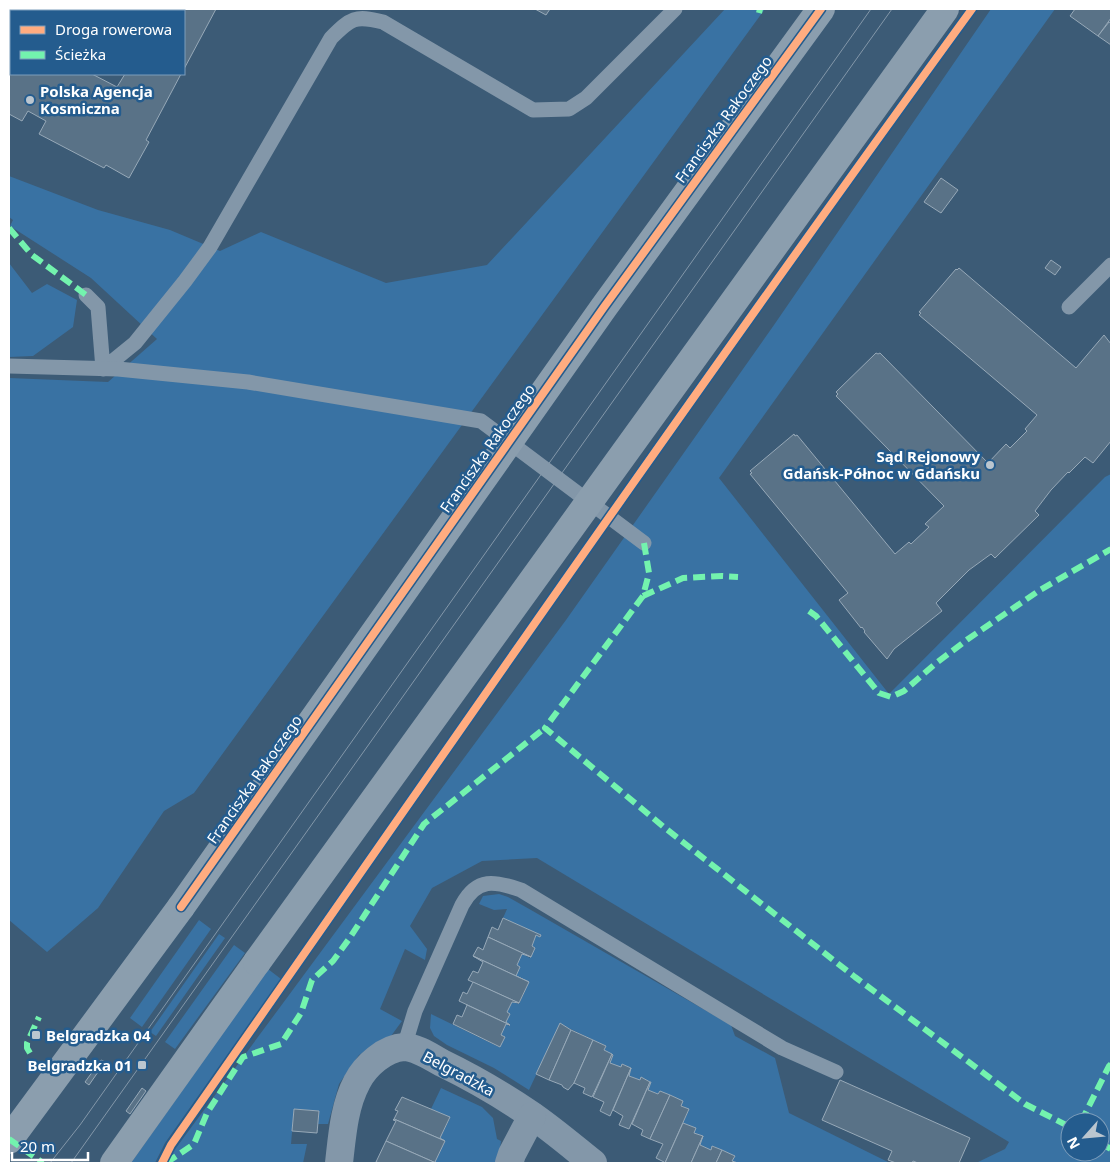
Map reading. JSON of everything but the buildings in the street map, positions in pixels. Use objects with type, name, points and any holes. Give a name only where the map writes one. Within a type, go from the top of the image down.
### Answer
[{"type":"main road","name":"Franciszka Rakoczego","points":[[9,1140],[180,907],[604,307],[821,9]]},
{"type":"main road","points":[[114,1163],[256,962],[945,9]]},
{"type":"street","name":"Belgradzka","points":[[339,1163],[350,1098],[357,1081],[378,1057],[404,1047],[420,1052],[479,1082],[532,1116],[593,1163]]},
{"type":"street","points":[[509,1163],[532,1116]]},
{"type":"lane","points":[[102,368],[135,343],[190,275],[214,239],[332,38],[345,24],[363,17],[383,22],[533,110],[569,109],[586,98],[676,9]]},
{"type":"lane","points":[[1069,306],[1111,265]]},
{"type":"lane","points":[[86,295],[98,307],[102,368]]},
{"type":"lane","points":[[9,366],[118,369],[248,382],[481,421],[644,543]]},
{"type":"lane","points":[[404,1047],[415,1011],[468,894],[486,883],[505,884],[521,890],[782,1048],[836,1072]]},
{"type":"shaded area","points":[[725,9],[765,9],[194,793],[164,811],[98,908],[47,952],[9,920],[9,378],[108,382],[157,339],[91,278],[10,226],[13,220],[9,217],[9,176],[98,210],[170,230],[220,251],[261,232],[386,283],[487,265]]},
{"type":"shaded area","points":[[991,9],[1055,9],[719,478],[889,694],[1105,477],[1111,474],[1111,1163],[976,1163],[1005,1149],[1009,1142],[537,858],[482,861],[432,888],[410,926],[427,949],[425,960],[405,949],[380,1009],[402,1021],[391,1036],[359,1055],[339,1084],[328,1124],[318,1124],[319,1111],[294,1109],[291,1144],[307,1144],[303,1163],[168,1163],[173,1152],[566,620],[774,325]]},
{"type":"shaded area","points":[[9,263],[32,293],[47,284],[77,300],[73,327],[33,356],[9,357]]},
{"type":"shaded area","points":[[499,894],[508,897],[731,1025],[735,1036],[775,1058],[789,1113],[890,1163],[738,1163],[732,1161],[734,1156],[713,1146],[711,1150],[700,1145],[703,1137],[694,1133],[695,1128],[683,1123],[689,1110],[660,1091],[658,1094],[648,1090],[651,1082],[629,1076],[631,1068],[622,1064],[621,1067],[610,1063],[613,1055],[604,1050],[606,1046],[560,1024],[529,1090],[494,1068],[447,1045],[434,1036],[430,1028],[431,1014],[499,1047],[501,1035],[506,1024],[509,1026],[510,1024],[506,1022],[510,1014],[507,1012],[512,1002],[519,1004],[529,982],[516,976],[520,967],[517,965],[522,954],[530,958],[535,948],[532,946],[536,935],[540,937],[541,935],[503,918],[507,909],[494,910],[479,904],[483,896]]},
{"type":"shaded area","points":[[199,920],[211,929],[142,1027],[130,1018]]},
{"type":"shaded area","points":[[219,934],[225,938],[156,1036],[150,1032]]},
{"type":"shaded area","points":[[234,945],[245,953],[175,1049],[165,1042]]},
{"type":"shaded area","points":[[268,969],[281,979],[165,1143],[155,1163],[131,1163]]},
{"type":"shaded area","points":[[441,1088],[482,1107],[493,1118],[497,1139],[501,1141],[498,1163],[435,1162],[445,1141],[440,1138],[450,1118],[431,1109]]},
{"type":"tram line","points":[[50,1163],[80,1125],[871,9]]},
{"type":"tram line","points":[[71,1163],[892,9]]},
{"type":"marked path","points":[[759,13],[760,9]]},
{"type":"marked path","points":[[9,228],[32,255],[86,295]]},
{"type":"marked path","points":[[644,543],[649,573],[643,596],[545,728],[665,828],[855,977],[1025,1104],[1060,1122]]},
{"type":"marked path","points":[[809,611],[816,616],[879,693],[891,697],[904,691],[968,639],[1040,590],[1111,549]]},
{"type":"marked path","points":[[643,596],[683,578],[738,577]]},
{"type":"marked path","points":[[166,1163],[194,1144],[207,1113],[243,1057],[281,1044],[301,1013],[312,980],[333,961],[349,939],[424,824],[545,728]]},
{"type":"marked path","points":[[30,1053],[27,1043],[39,1017]]},
{"type":"marked path","points":[[1086,1112],[1111,1064]]},
{"type":"marked path","points":[[9,1139],[43,1163]]},
{"type":"cycle path","points":[[181,907],[604,307],[821,9]]},
{"type":"cycle path","points":[[162,1163],[171,1145],[568,575],[972,9]]},
{"type":"place","name":"Polska Agencja Kosmiczna","points":[[30,100]]},
{"type":"place","name":"Sąd Rejonowy Gdańsk-Północ w Gdańsku","points":[[990,465]]},
{"type":"place","name":"Belgradzka 04","points":[[36,1035]]},
{"type":"place","name":"Belgradzka 01","points":[[142,1065]]}]
